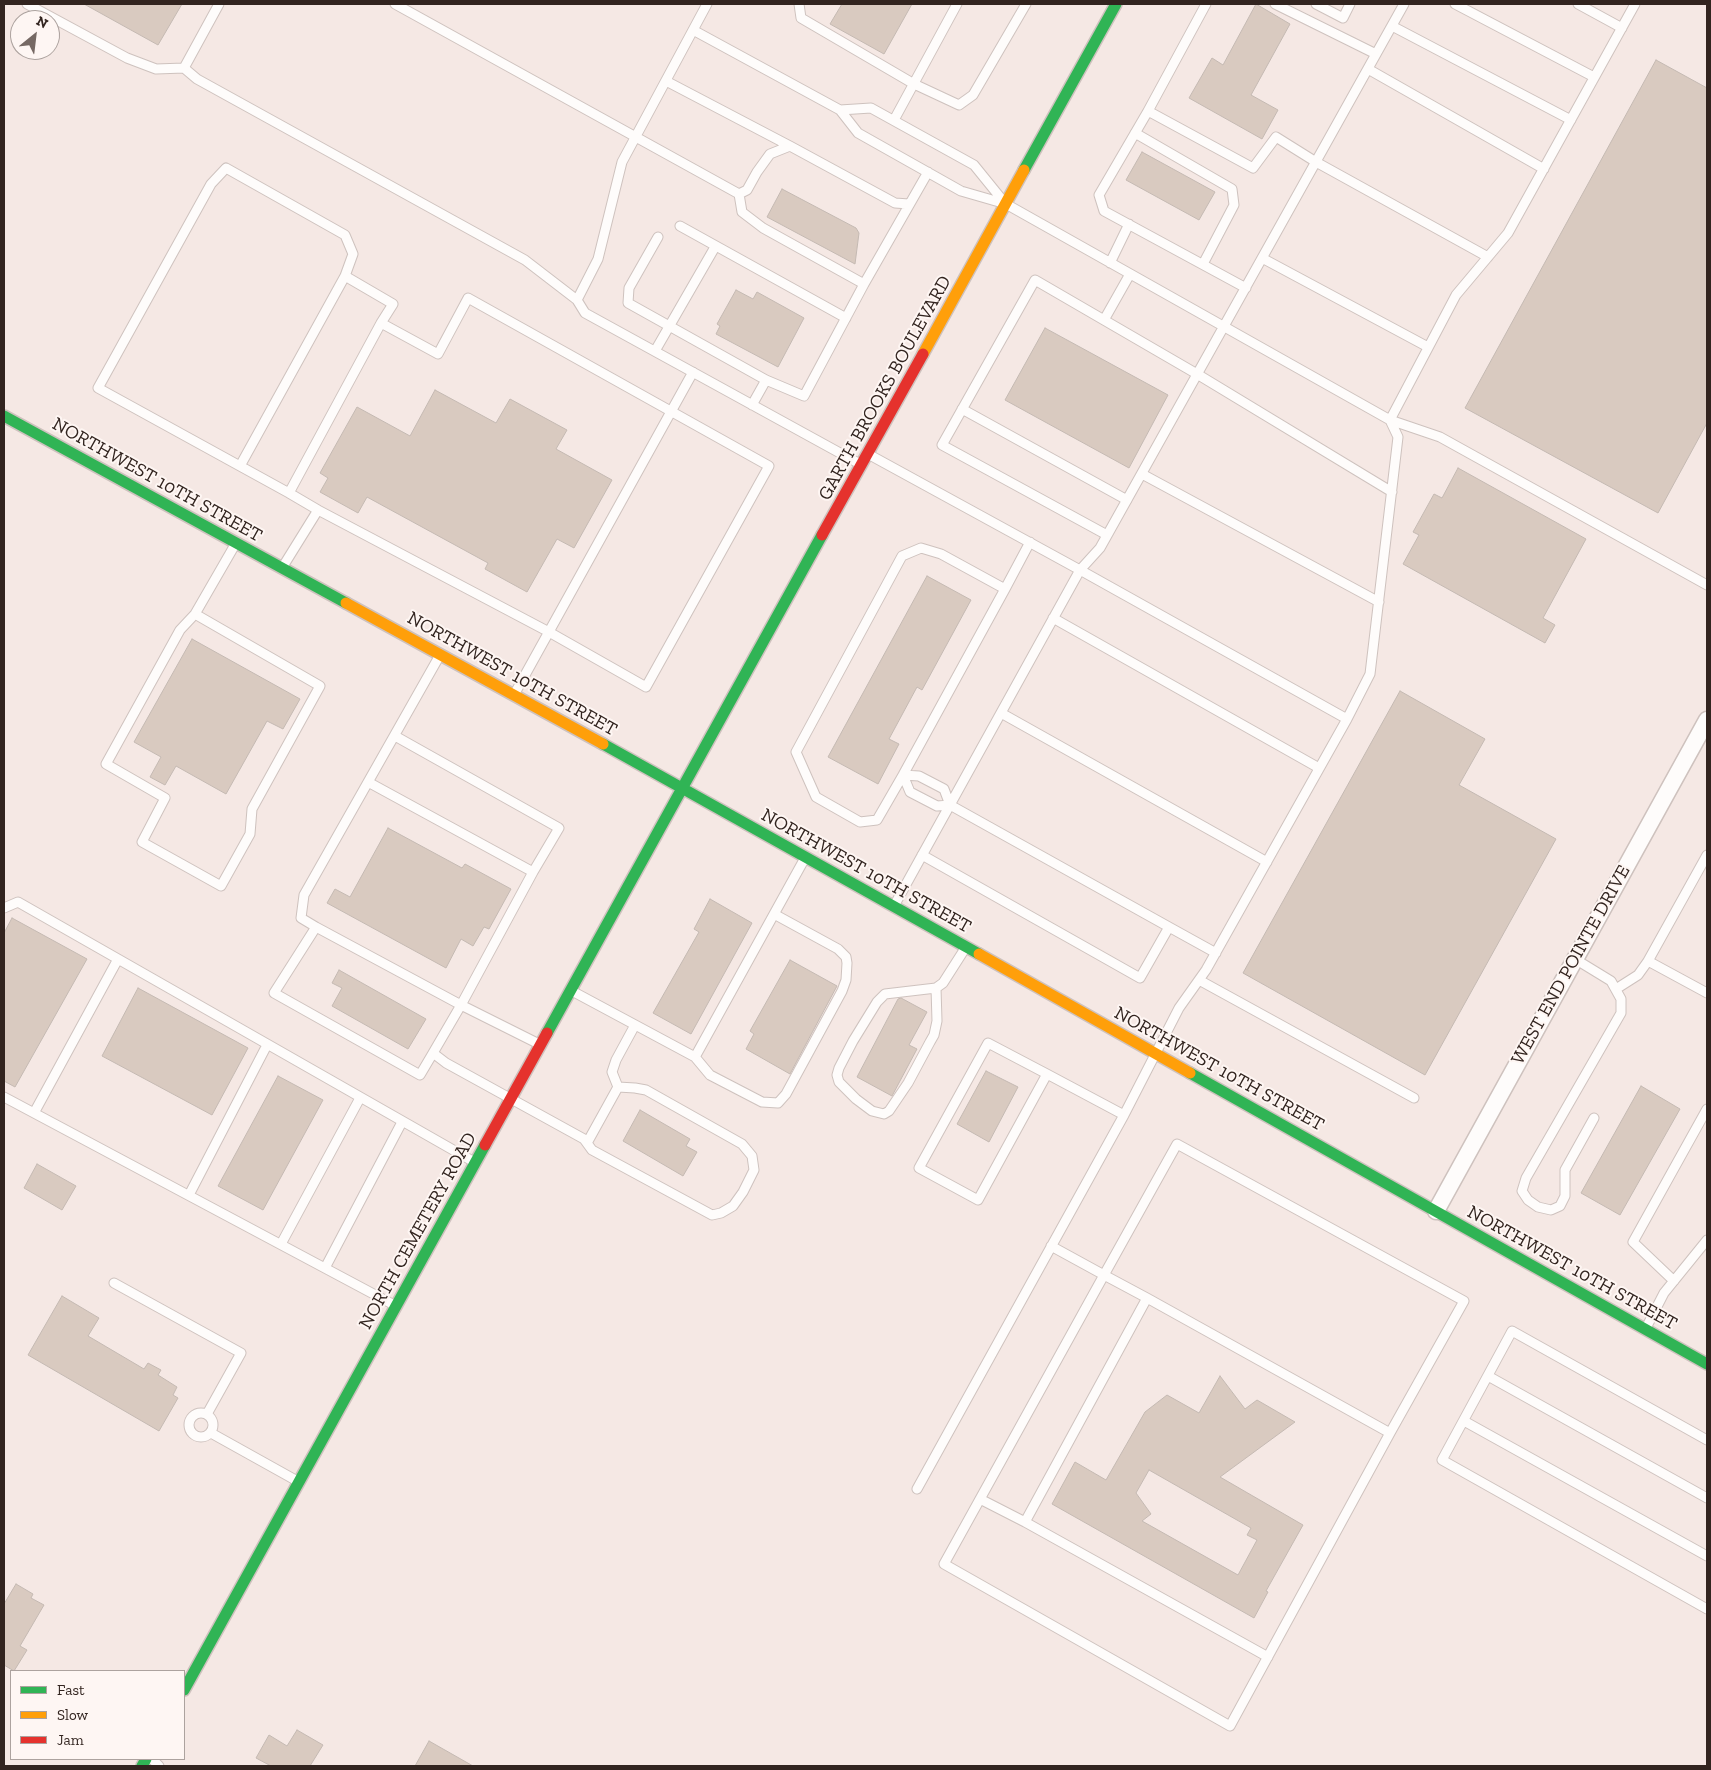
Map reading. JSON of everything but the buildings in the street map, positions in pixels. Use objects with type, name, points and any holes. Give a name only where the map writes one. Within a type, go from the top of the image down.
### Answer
[{"type":"street","name":"GARTH BROOKS BOULEVARD","points":[[684,788],[1116,4]]},
{"type":"street","name":"NORTHWEST 10TH STREET","points":[[4,416],[684,788],[1707,1364]]},
{"type":"street","name":"WEST END POINTE DRIVE","points":[[1436,1211],[1707,720]]},
{"type":"street","name":"NORTH CEMETERY ROAD","points":[[185,1688],[684,788]]},
{"type":"lane","points":[[27,4],[126,58],[156,69],[184,68],[197,79],[525,260],[577,300],[585,313],[862,465]]},
{"type":"lane","points":[[184,68],[219,4]]},
{"type":"lane","points":[[395,4],[739,194]]},
{"type":"lane","points":[[577,300],[598,259],[622,162],[707,4]]},
{"type":"lane","points":[[798,4],[802,18],[914,84],[958,105],[974,95],[1026,4]]},
{"type":"lane","points":[[894,120],[957,4]]},
{"type":"lane","points":[[1206,4],[1148,111],[1098,196],[1104,211],[1246,288]]},
{"type":"lane","points":[[1275,4],[1376,54]]},
{"type":"lane","points":[[1316,4],[1343,18],[1350,4]]},
{"type":"lane","points":[[894,907],[1080,570],[1100,548],[1404,4]]},
{"type":"lane","points":[[1455,4],[1594,77]]},
{"type":"lane","points":[[1578,4],[1622,28]]},
{"type":"lane","points":[[1390,420],[1456,294],[1508,233],[1635,4]]},
{"type":"lane","points":[[1392,26],[1571,120]]},
{"type":"lane","points":[[693,30],[840,110],[858,133],[961,191],[1006,204],[1390,420],[1440,437],[1707,585]]},
{"type":"lane","points":[[1368,69],[1544,169]]},
{"type":"lane","points":[[666,80],[894,203],[909,204]]},
{"type":"lane","points":[[840,110],[871,108],[974,165],[1006,204]]},
{"type":"lane","points":[[1148,111],[1253,168],[1276,137],[1316,162],[1488,257]]},
{"type":"lane","points":[[1135,133],[1232,189],[1234,205],[1203,264]]},
{"type":"lane","points":[[739,194],[747,190],[770,154],[790,146]]},
{"type":"lane","points":[[240,466],[345,276],[353,254],[345,235],[226,168],[211,184],[98,388],[318,510],[549,632],[646,687],[770,466],[468,298],[438,354],[381,323]]},
{"type":"lane","points":[[658,237],[629,288],[628,303],[766,380],[804,396],[864,284],[928,172]]},
{"type":"lane","points":[[739,194],[742,212],[762,228],[864,284]]},
{"type":"lane","points":[[1110,263],[1129,224]]},
{"type":"lane","points":[[680,226],[846,318]]},
{"type":"lane","points":[[655,351],[715,247]]},
{"type":"lane","points":[[1262,258],[1428,347]]},
{"type":"lane","points":[[1104,320],[1130,274]]},
{"type":"lane","points":[[289,493],[392,304],[345,276]]},
{"type":"lane","points":[[1107,535],[942,445],[1035,280],[1197,374],[1392,492]]},
{"type":"lane","points":[[514,695],[692,372]]},
{"type":"lane","points":[[752,405],[766,380]]},
{"type":"lane","points":[[962,409],[1127,500]]},
{"type":"lane","points":[[917,1489],[1124,1115],[1179,1008],[1216,953],[1320,768],[1370,674],[1398,437],[1390,420]]},
{"type":"lane","points":[[868,454],[1347,719]]},
{"type":"lane","points":[[1142,474],[1379,602]]},
{"type":"lane","points":[[282,568],[318,510]]},
{"type":"lane","points":[[1005,589],[942,554],[921,548],[902,556],[796,752],[816,797],[860,822],[877,820],[903,775],[1005,589],[1030,542]]},
{"type":"lane","points":[[195,614],[320,686],[252,809],[250,834],[221,886],[142,842],[166,798],[106,764],[180,630],[195,614],[236,543]]},
{"type":"lane","points":[[1053,618],[1320,768]]},
{"type":"lane","points":[[440,655],[304,895],[302,918],[461,1005],[541,1045]]},
{"type":"lane","points":[[1001,713],[1267,862]]},
{"type":"lane","points":[[316,927],[274,993],[420,1075],[559,828],[394,736]]},
{"type":"lane","points":[[903,775],[910,792],[937,806],[950,805],[1216,953]]},
{"type":"lane","points":[[903,775],[919,776],[944,790],[950,805]]},
{"type":"lane","points":[[368,782],[533,872]]},
{"type":"lane","points":[[922,855],[1140,978],[1169,927]]},
{"type":"lane","points":[[1616,989],[1638,975],[1648,961],[1707,855]]},
{"type":"lane","points":[[695,1057],[805,857]]},
{"type":"lane","points":[[4,908],[18,902],[476,1163]]},
{"type":"lane","points":[[572,990],[695,1057],[710,1075],[767,1104],[778,1103],[783,1100],[791,1086],[842,991],[846,980],[847,963],[846,957],[838,949],[774,914]]},
{"type":"lane","points":[[936,988],[937,1021],[934,1035],[908,1083],[889,1111],[884,1114],[872,1111],[856,1099],[839,1082],[838,1075],[843,1060],[877,1002],[885,994],[936,988],[943,983],[966,947]]},
{"type":"lane","points":[[34,1113],[118,959]]},
{"type":"lane","points":[[1574,959],[1611,981],[1621,999],[1622,1012],[1526,1178],[1522,1191],[1528,1200],[1538,1208],[1551,1210],[1560,1206],[1565,1196],[1565,1170],[1594,1118]]},
{"type":"lane","points":[[1648,961],[1707,993]]},
{"type":"lane","points":[[1199,980],[1414,1098]]},
{"type":"lane","points":[[618,1087],[612,1072],[616,1060],[635,1025]]},
{"type":"lane","points":[[1047,1074],[978,1200],[920,1168],[988,1043],[1047,1074],[1124,1115]]},
{"type":"lane","points":[[189,1195],[267,1045]]},
{"type":"lane","points":[[433,1052],[446,1063],[584,1139],[592,1150],[712,1215],[721,1213],[733,1206],[743,1192],[754,1170],[752,1156],[742,1144],[646,1090],[618,1087]]},
{"type":"lane","points":[[587,1143],[618,1087]]},
{"type":"lane","points":[[4,1096],[397,1306]]},
{"type":"lane","points":[[281,1244],[360,1098]]},
{"type":"lane","points":[[1674,1281],[1633,1242],[1707,1109]]},
{"type":"lane","points":[[325,1268],[402,1122]]},
{"type":"lane","points":[[1177,1144],[1464,1301],[1390,1432],[1230,1726],[944,1564],[1104,1275],[1177,1144]]},
{"type":"lane","points":[[1051,1246],[1390,1432]]},
{"type":"lane","points":[[1645,1329],[1664,1292],[1706,1247]]},
{"type":"lane","points":[[114,1283],[241,1353],[208,1414]]},
{"type":"lane","points":[[1024,1522],[1147,1298]]},
{"type":"lane","points":[[1707,1440],[1512,1331],[1442,1460],[1707,1609]]},
{"type":"lane","points":[[1488,1376],[1707,1498]]},
{"type":"lane","points":[[195,1414],[208,1414],[214,1425],[211,1433],[204,1438],[192,1435],[189,1428],[190,1420],[195,1414]]},
{"type":"lane","points":[[1464,1420],[1707,1556]]},
{"type":"lane","points":[[211,1433],[299,1482]]},
{"type":"lane","points":[[980,1499],[1268,1657]]},
{"type":"traffic: fast","points":[[1024,170],[1116,4]]},
{"type":"traffic: fast","points":[[4,416],[346,603]]},
{"type":"traffic: fast","points":[[547,1033],[822,535]]},
{"type":"traffic: fast","points":[[603,744],[979,954]]},
{"type":"traffic: fast","points":[[1190,1073],[1707,1364]]},
{"type":"traffic: fast","points":[[185,1688],[485,1145]]},
{"type":"traffic: fast","points":[[142,1766],[145,1760]]},
{"type":"traffic: slow","points":[[923,354],[1024,170]]},
{"type":"traffic: slow","points":[[346,603],[603,744]]},
{"type":"traffic: slow","points":[[979,954],[1190,1073]]},
{"type":"traffic: jam","points":[[822,535],[923,354]]},
{"type":"traffic: jam","points":[[485,1145],[547,1033]]}]
